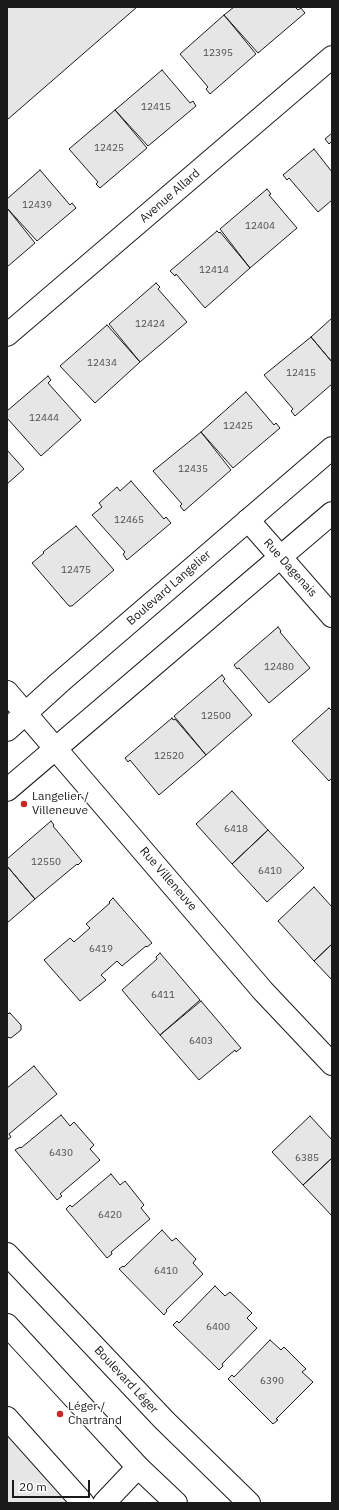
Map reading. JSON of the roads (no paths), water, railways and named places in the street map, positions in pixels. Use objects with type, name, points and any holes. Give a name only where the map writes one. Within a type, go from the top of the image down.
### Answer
[{"type":"main road","name":"Avenue Allard","points":[[7,335],[332,57]]},
{"type":"main road","name":"Boulevard Langelier","points":[[7,730],[59,683],[332,448]]},
{"type":"main road","points":[[7,790],[332,513]]},
{"type":"main road","name":"Rue Dagenais","points":[[248,520],[332,616]]},
{"type":"main road","name":"Rue Villeneuve","points":[[7,692],[57,748],[263,991],[332,1064]]},
{"type":"main road","name":"Boulevard Léger","points":[[7,1254],[164,1420],[249,1503]]},
{"type":"main road","points":[[7,1325],[138,1467],[176,1503]]},
{"type":"main road","points":[[7,1418],[83,1503]]},
{"type":"main road","points":[[104,1503],[138,1467]]},
{"type":"place","name":"Langelier / Villeneuve","points":[[24,804]]},
{"type":"place","name":"Léger / Chartrand","points":[[60,1414]]}]
